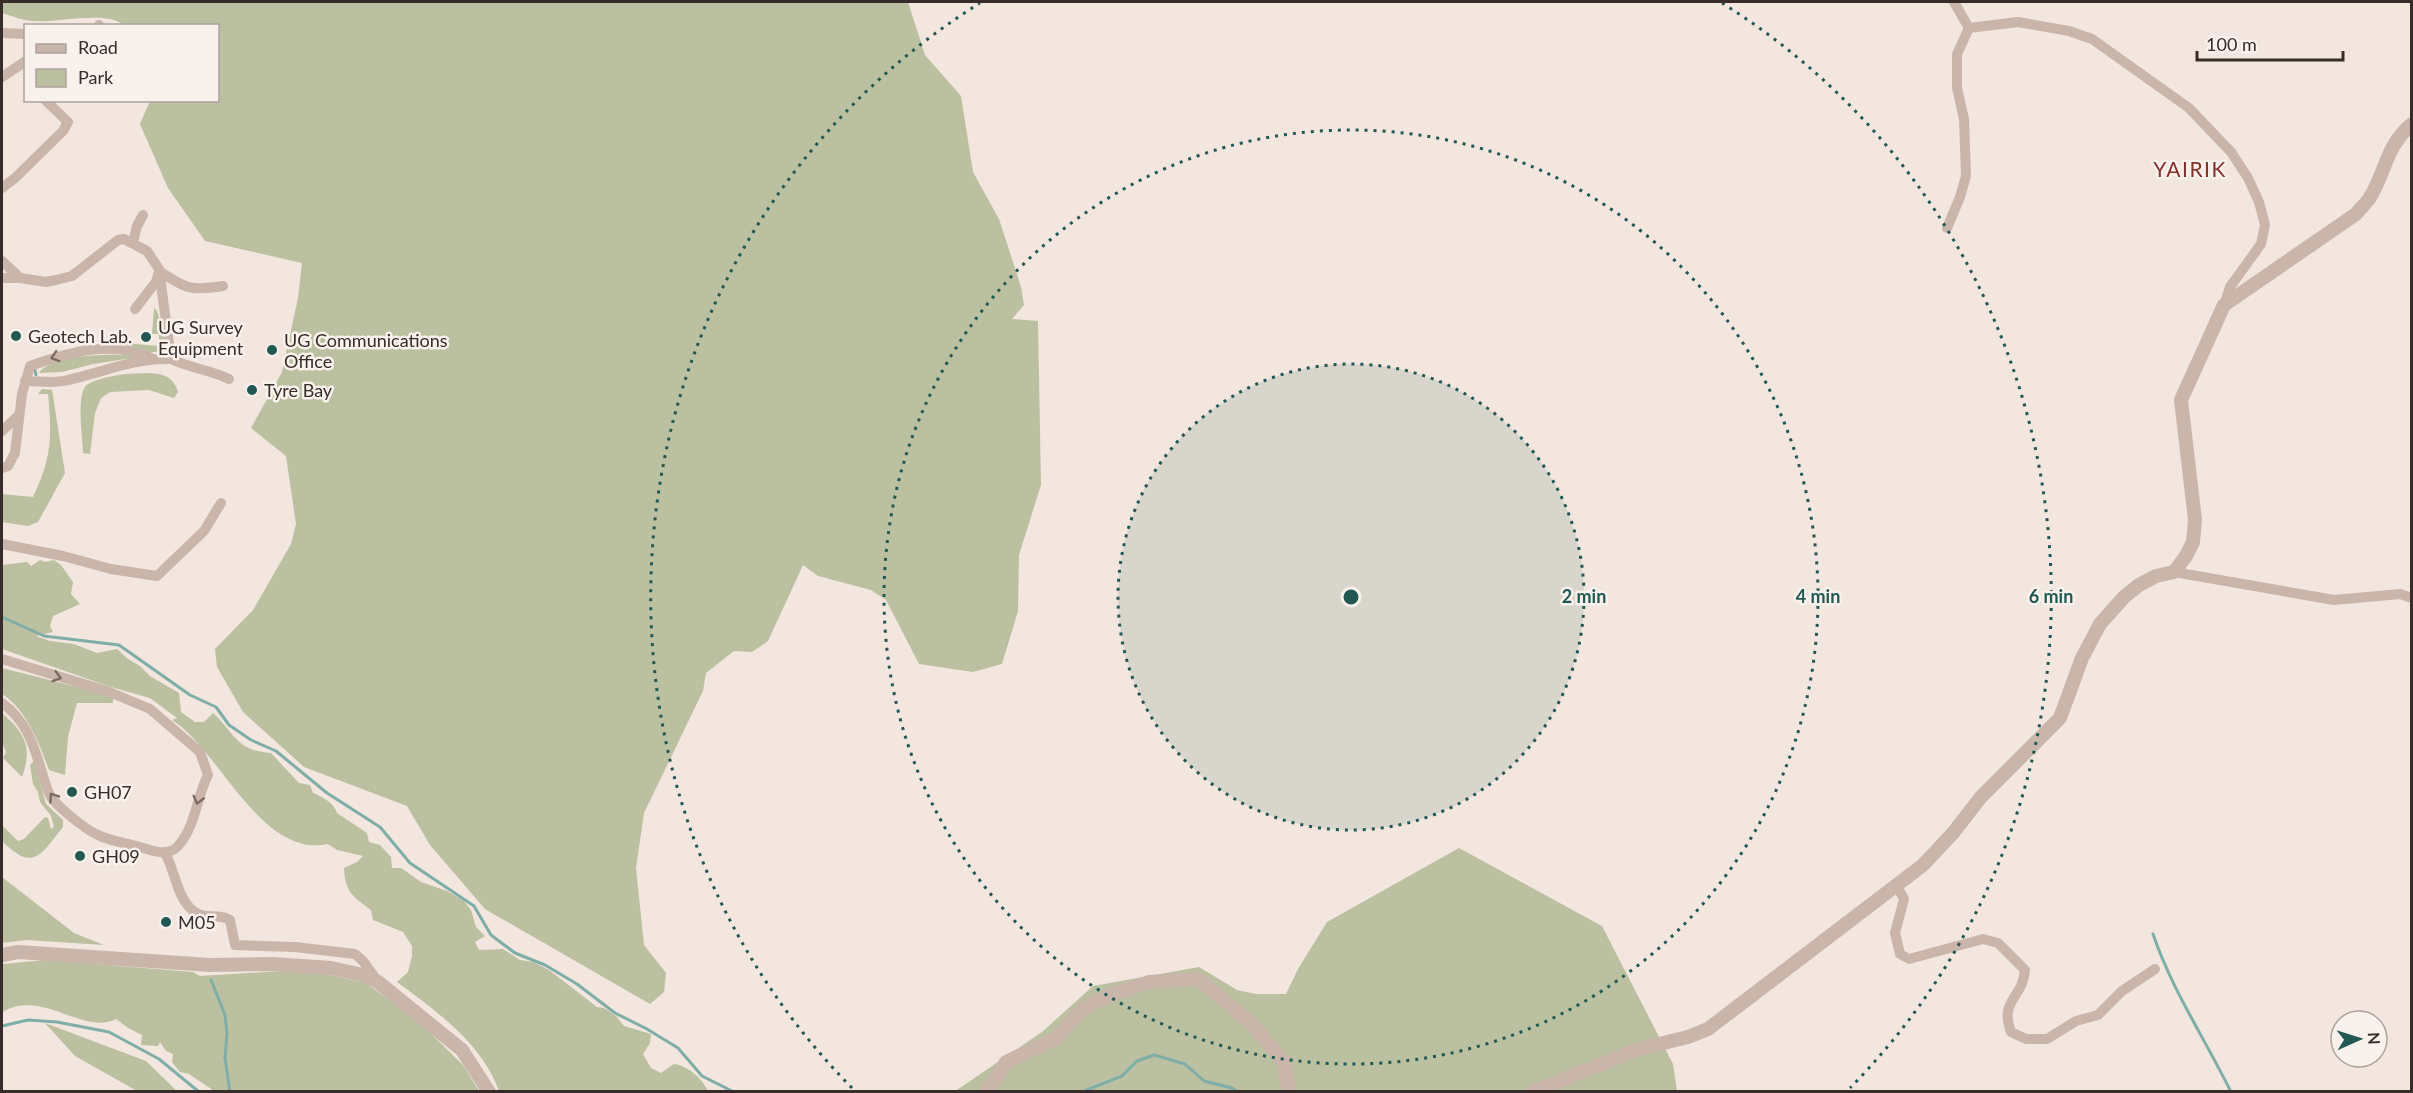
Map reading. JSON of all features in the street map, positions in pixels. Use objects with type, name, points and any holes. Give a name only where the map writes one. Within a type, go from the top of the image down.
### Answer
[{"type":"street","points":[[1954,2],[1969,28]]},
{"type":"street","points":[[1969,28],[2018,22],[2070,31],[2092,39],[2189,108],[2224,145],[2248,178],[2259,202],[2265,225],[2261,244],[2230,286],[2224,305],[2181,400],[2196,520],[2193,542],[2174,572]]},
{"type":"street","points":[[1947,228],[1960,197],[1965,176],[1964,119],[1957,88],[1957,54],[1969,28]]},
{"type":"street","points":[[2,33],[24,34]]},
{"type":"street","points":[[2,77],[24,62]]},
{"type":"street","points":[[2,188],[63,131],[68,122],[47,102]]},
{"type":"street","points":[[2224,305],[2356,214],[2369,198],[2390,148],[2412,124]]},
{"type":"street","points":[[133,242],[136,226],[143,215]]},
{"type":"street","points":[[2,278],[46,282],[72,276],[118,240],[124,238],[133,242],[147,251],[159,271],[171,359]]},
{"type":"street","points":[[2,261],[20,278]]},
{"type":"street","points":[[159,271],[181,286],[199,289],[223,286]]},
{"type":"street","points":[[135,309],[156,282],[159,271]]},
{"type":"street","points":[[2,468],[8,466],[15,453],[18,416],[30,366],[69,353],[97,348],[142,353],[153,359]]},
{"type":"street","points":[[25,381],[66,381],[110,367],[153,359],[171,359],[185,366],[214,372],[229,379]]},
{"type":"street","points":[[2,431],[18,416]]},
{"type":"street","points":[[2,544],[63,556],[111,569],[157,576],[204,531],[221,503]]},
{"type":"street","points":[[1532,1092],[1639,1049],[1688,1037],[1708,1029],[1923,866],[1981,797],[2060,718],[2082,658],[2100,624],[2124,597],[2139,585],[2156,576],[2174,572],[2334,600],[2400,594],[2412,598]]},
{"type":"street","points":[[2,659],[107,691],[150,709],[200,752],[208,775],[201,789],[192,823],[177,847],[165,853],[95,834],[88,827],[71,818],[50,796],[37,751],[27,729],[12,710],[2,703]]},
{"type":"street","points":[[165,853],[188,906],[200,915],[222,916],[230,920],[235,945],[295,947],[355,954],[378,982]]},
{"type":"street","points":[[1897,886],[1904,899],[1895,933],[1900,954],[1909,959],[1983,939],[1998,943],[2025,970],[2024,980],[2008,1005],[2006,1019],[2011,1032],[2026,1039],[2047,1039],[2076,1021],[2098,1015],[2122,991],[2155,969]]},
{"type":"street","points":[[2,955],[18,952],[210,965],[272,964],[331,968],[363,975],[378,982],[462,1050],[489,1092]]},
{"type":"street","points":[[987,1092],[1006,1062],[1056,1039],[1084,1008],[1108,996],[1149,982],[1194,979],[1202,982],[1252,1026],[1284,1063],[1289,1092]]},
{"type":"green space","points":[[2,2],[908,2],[925,55],[961,96],[973,172],[999,219],[1021,287],[1024,305],[1012,319],[1038,321],[1041,485],[1019,555],[1018,611],[1002,664],[973,672],[919,664],[886,600],[871,590],[818,576],[803,565],[768,641],[752,652],[734,651],[706,673],[703,691],[644,813],[636,868],[644,945],[666,973],[664,992],[650,1004],[485,909],[430,845],[407,806],[304,767],[243,712],[217,667],[215,649],[253,610],[291,544],[296,524],[286,456],[251,428],[282,372],[298,298],[302,263],[205,241],[168,188],[140,124],[150,102],[219,102],[219,24],[122,24],[106,18],[30,21],[2,13]]},
{"type":"green space","points":[[154,308],[164,335],[160,351],[148,353],[107,337],[110,335],[135,344],[159,346],[159,334],[152,334]]},
{"type":"green space","points":[[124,355],[139,357],[93,364],[62,372],[39,373],[45,367],[66,359]]},
{"type":"green space","points":[[125,374],[164,375],[175,384],[178,392],[174,398],[149,390],[110,392],[101,398],[95,413],[90,454],[83,453],[81,405],[84,388],[96,380]]},
{"type":"green space","points":[[42,389],[52,390],[65,473],[38,522],[28,526],[2,522],[2,494],[33,497],[44,470],[49,447],[50,422],[48,394],[38,394]]},
{"type":"green space","points":[[40,560],[45,562],[54,560],[61,565],[73,582],[71,594],[80,604],[53,616],[50,626],[53,632],[36,636],[50,641],[74,644],[97,653],[117,649],[150,676],[179,693],[181,712],[195,722],[204,722],[213,713],[243,745],[259,752],[271,753],[299,783],[310,785],[313,793],[328,801],[337,813],[367,833],[369,842],[380,845],[391,857],[392,868],[401,868],[421,882],[447,891],[464,901],[471,910],[476,927],[485,936],[475,942],[479,950],[503,949],[520,960],[533,962],[549,970],[597,1007],[604,1008],[616,1016],[624,1026],[651,1034],[650,1043],[643,1054],[651,1068],[661,1073],[674,1064],[684,1067],[698,1077],[708,1091],[499,1091],[491,1074],[470,1043],[442,1017],[397,982],[408,972],[412,946],[403,932],[373,920],[371,910],[348,888],[344,868],[357,862],[363,856],[337,850],[328,844],[304,844],[282,835],[261,819],[190,735],[172,720],[177,718],[150,698],[111,687],[2,649],[2,565],[27,562],[31,566]]},
{"type":"green space","points":[[2,668],[113,696],[113,703],[77,703],[68,737],[65,775],[49,770],[25,718],[2,694]]},
{"type":"green space","points":[[2,713],[16,727],[25,741],[27,757],[22,777],[3,758],[6,752],[2,742]]},
{"type":"green space","points":[[34,761],[46,804],[63,820],[63,827],[42,852],[29,858],[21,856],[2,841],[2,825],[18,841],[24,839],[45,817],[48,818],[51,829],[54,827],[51,816],[40,802],[33,784],[30,765]]},
{"type":"green space","points":[[1459,848],[1602,926],[1673,1064],[1677,1091],[954,1092],[1042,1032],[1093,986],[1199,967],[1237,990],[1256,994],[1286,994],[1298,969],[1327,922]]},
{"type":"green space","points":[[2,877],[74,933],[104,945],[26,940],[2,943]]},
{"type":"green space","points":[[46,960],[193,972],[200,976],[282,971],[326,974],[366,983],[418,1021],[463,1065],[479,1091],[214,1091],[189,1074],[180,1072],[172,1062],[173,1054],[166,1051],[160,1042],[158,1046],[141,1045],[142,1035],[116,1019],[103,1023],[90,1022],[32,1005],[17,1006],[2,1012],[2,964]]},
{"type":"green space","points":[[45,1023],[146,1061],[177,1091],[137,1091],[75,1056]]},
{"type":"waterway","points":[[35,370],[36,375]]},
{"type":"waterway","points":[[2,617],[44,636],[119,645],[190,695],[216,707],[229,725],[251,740],[276,751],[327,793],[380,827],[410,863],[474,906],[491,935],[515,953],[545,965],[577,984],[615,1013],[678,1048],[702,1076],[734,1092]]},
{"type":"waterway","points":[[2153,934],[2179,995],[2231,1092]]},
{"type":"waterway","points":[[211,980],[225,1015],[227,1033],[225,1058],[230,1092]]},
{"type":"waterway","points":[[2,1026],[28,1020],[57,1022],[109,1032],[159,1059],[199,1092]]},
{"type":"waterway","points":[[1082,1092],[1122,1076],[1137,1061],[1154,1055],[1185,1064],[1204,1081],[1232,1088],[1237,1092]]},
{"type":"place","name":"Geotech Lab.","points":[[16,336]]},
{"type":"place","name":"UG Survey Equipment","points":[[146,337]]},
{"type":"place","name":"UG Communications Office","points":[[272,350]]},
{"type":"place","name":"Tyre Bay","points":[[252,390]]},
{"type":"place","name":"GH07","points":[[72,792]]},
{"type":"place","name":"GH09","points":[[80,856]]},
{"type":"place","name":"M05","points":[[166,922]]},
{"type":"district","name":"YAIRIK","points":[[2190,168]]}]
